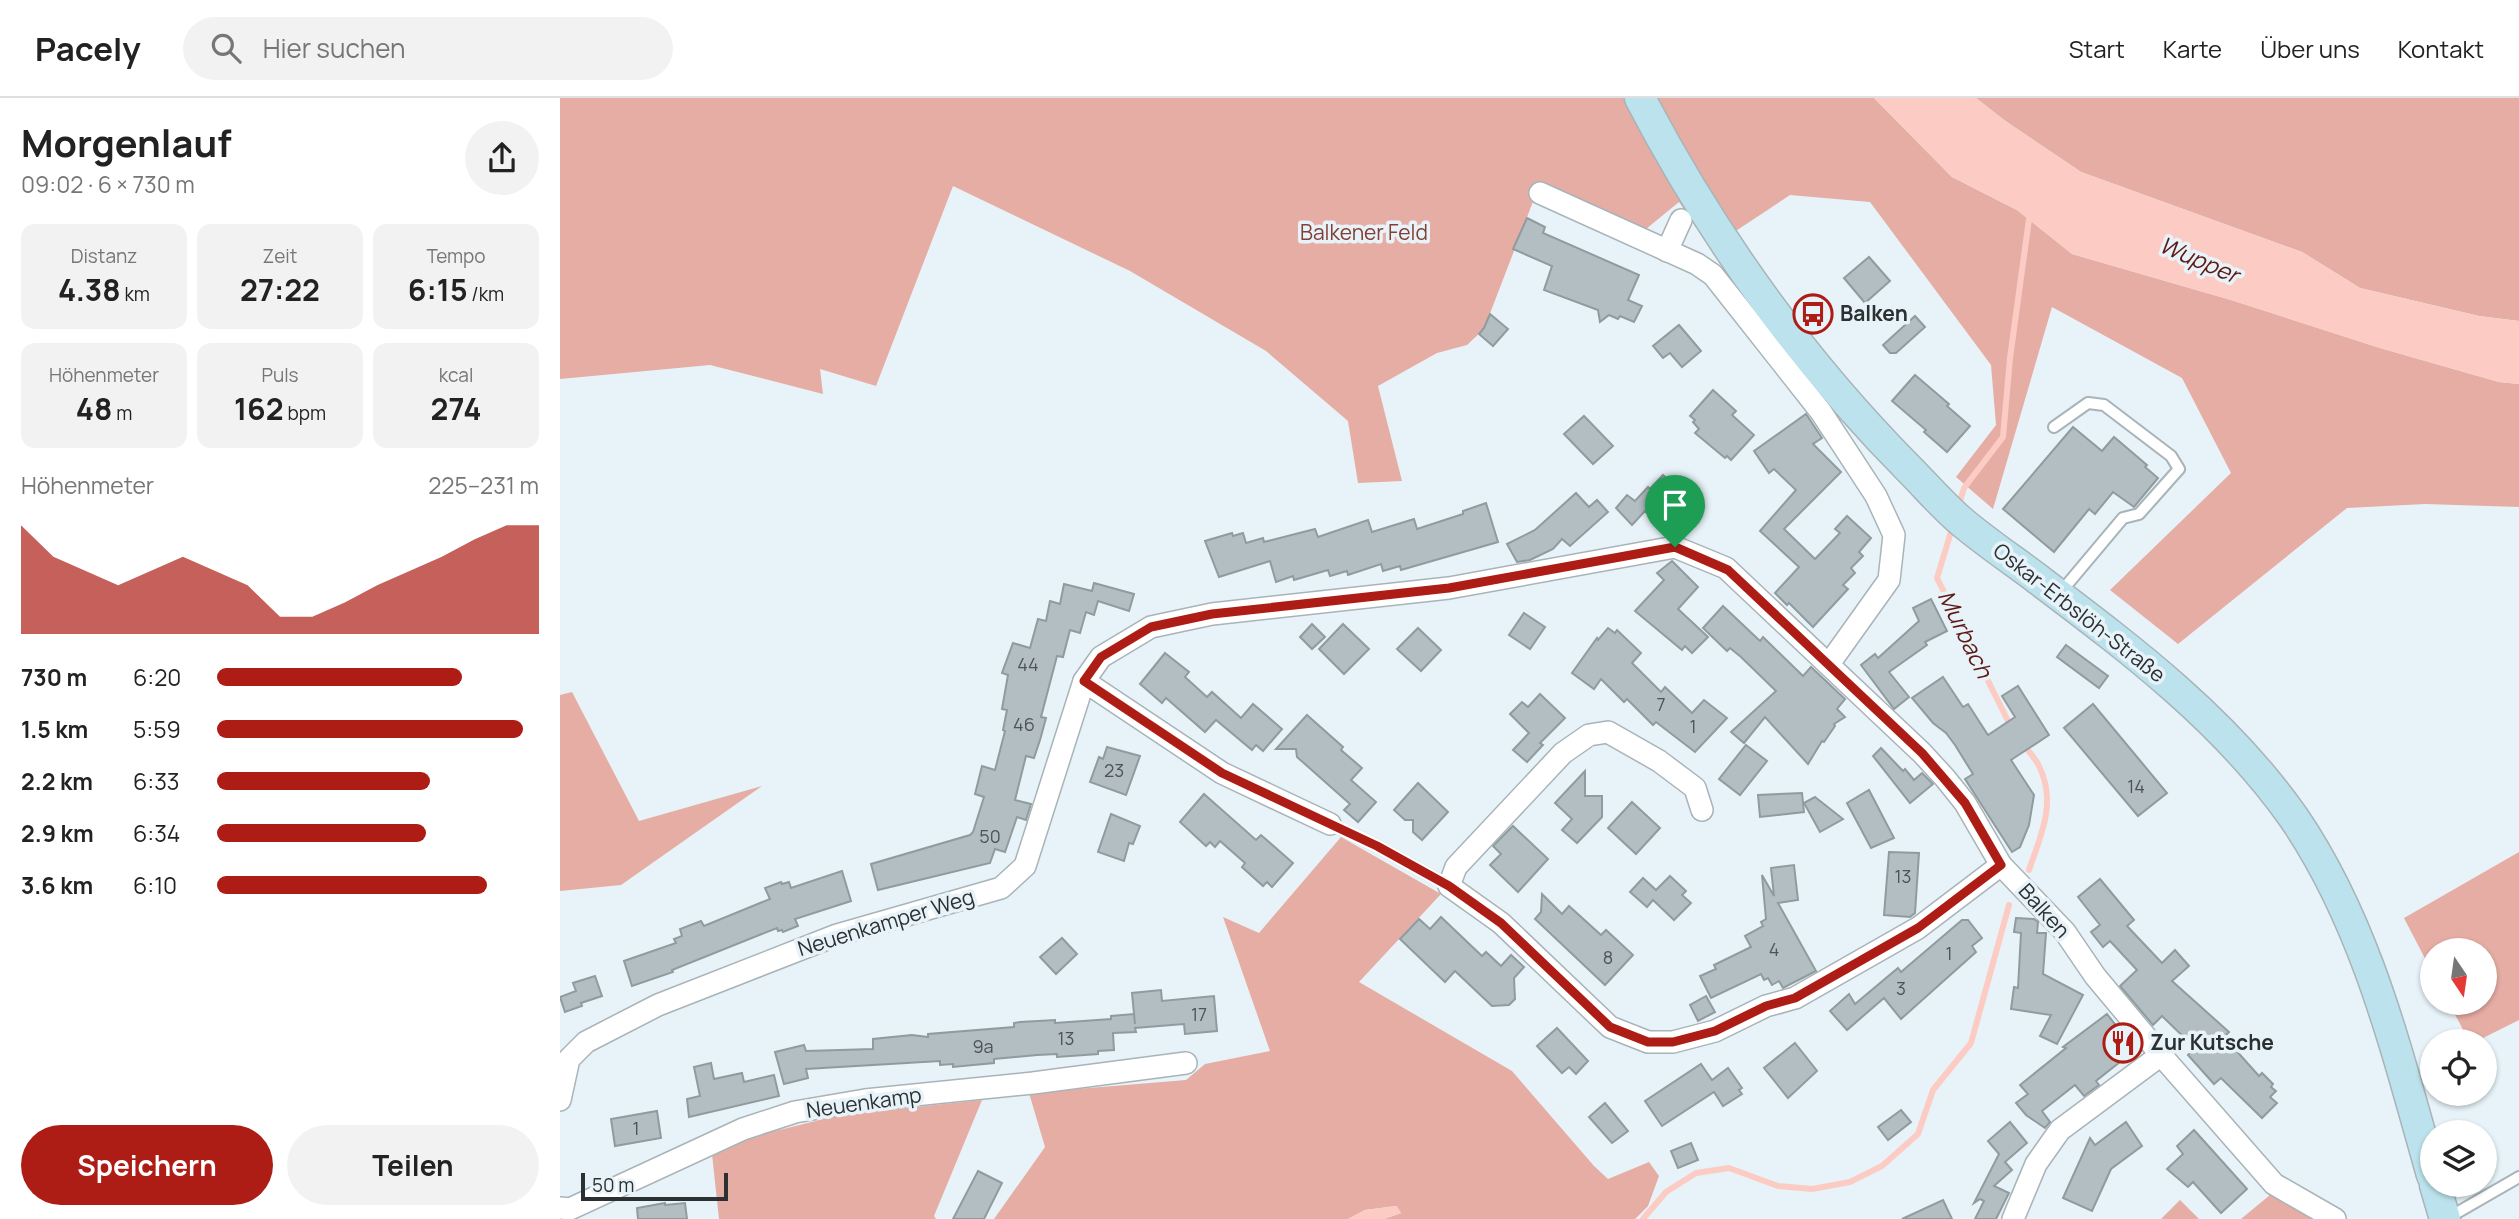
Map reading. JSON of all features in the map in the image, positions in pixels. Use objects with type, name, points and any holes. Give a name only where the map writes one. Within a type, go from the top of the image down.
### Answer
[{"type":"main road","name":"Oskar-Erbslöh-Straße","points":[[1640,98],[1692,192],[1737,261],[1849,405],[1962,522],[2188,698],[2250,761],[2301,830],[2347,913],[2373,977],[2420,1135]]},
{"type":"main road","points":[[2439,1197],[2446,1219]]},
{"type":"street","points":[[1540,193],[1697,264],[1713,275],[1821,412],[1876,496],[1894,535],[1889,580],[1829,664]]},
{"type":"street","points":[[1667,251],[1681,220]]},
{"type":"street","name":"Neuenkamper Weg","points":[[560,1100],[565,1058],[586,1042],[658,1006],[837,935],[1001,888],[1025,866],[1084,681],[1101,657],[1151,627],[1212,614],[1449,588],[1675,547],[1728,570],[1829,664]]},
{"type":"street","name":"Balken","points":[[1829,664],[1945,778],[1965,803],[2001,865],[2065,932],[2095,976],[2274,1184],[2335,1219]]},
{"type":"street","points":[[1084,681],[1222,773],[1330,824]]},
{"type":"street","points":[[1702,810],[1695,788],[1659,761],[1608,732],[1589,735],[1563,754],[1456,867],[1449,886],[1501,923],[1610,1027],[1648,1042],[1673,1042],[1715,1031],[1766,1006],[1795,998],[1918,928],[2001,865]]},
{"type":"street","points":[[2013,1219],[2036,1164],[2060,1130],[2161,1055]]},
{"type":"street","name":"Neuenkamp","points":[[560,1208],[570,1209],[743,1129],[795,1112],[866,1100],[1073,1079],[1186,1063]]},
{"type":"lane","points":[[2054,427],[2088,403],[2104,405],[2171,456],[2179,469],[2139,514],[2123,517],[2058,595]]},
{"type":"lane","points":[[1330,824],[1377,846],[1449,886]]},
{"type":"lane","points":[[2446,1219],[2519,1177]]},
{"type":"green space","name":"Balkener Feld","points":[[560,98],[1874,98],[1952,177],[2017,210],[2072,254],[2231,300],[2380,348],[2499,382],[2519,384],[2519,507],[2425,504],[2347,508],[2178,644],[2110,590],[2231,473],[2182,378],[2052,307],[1993,509],[1956,477],[1996,425],[1991,365],[1870,202],[1790,195],[1710,248],[1679,202],[1646,229],[1534,199],[1484,329],[1467,345],[1437,353],[1378,386],[1402,481],[1358,483],[1348,421],[1266,351],[1130,271],[953,186],[876,386],[820,369],[823,394],[710,365],[560,379]]},
{"type":"green space","points":[[1976,98],[2519,98],[2519,321],[2479,316],[2360,288],[2302,252],[2081,172]]},
{"type":"green space","points":[[572,692],[639,821],[762,786],[621,885],[560,891],[560,695]]},
{"type":"green space","points":[[1341,837],[1441,894],[1359,982],[1512,1071],[1608,1179],[1649,1162],[1659,1176],[1648,1206],[1635,1219],[1384,1219],[1401,1213],[1396,1206],[1365,1210],[1348,1219],[994,1219],[1045,1147],[1029,1093],[1186,1080],[1205,1064],[1270,1051],[1223,917],[1259,933]]},
{"type":"green space","points":[[2519,852],[2519,1020],[2497,1031],[2463,1029],[2455,1015],[2497,1015],[2497,938],[2420,938],[2420,949],[2404,918]]},
{"type":"green space","points":[[982,1100],[934,1216],[936,1219],[719,1219],[712,1154],[751,1137],[840,1115]]},
{"type":"green space","points":[[2276,1190],[2317,1219],[2241,1219]]},
{"type":"green space","points":[[2180,1200],[2199,1219],[2161,1219]]},
{"type":"water","name":"Wupper","points":[[1874,98],[1976,98],[2081,172],[2302,252],[2360,288],[2479,316],[2519,321],[2519,384],[2499,382],[2380,348],[2231,300],[2072,254],[2017,210],[1952,177]]},
{"type":"water","points":[[1397,1206],[1401,1213],[1384,1219],[1348,1219],[1365,1210]]},
{"type":"building","points":[[1527,218],[1545,227],[1543,233],[1639,275],[1628,300],[1642,306],[1634,322],[1609,315],[1600,322],[1598,310],[1544,290],[1552,266],[1513,249]]},
{"type":"building","points":[[1869,257],[1890,281],[1865,303],[1844,278]]},
{"type":"building","points":[[1490,314],[1508,329],[1493,346],[1479,334]]},
{"type":"building","points":[[1915,316],[1925,327],[1896,353],[1890,353],[1883,345]]},
{"type":"building","points":[[1679,325],[1701,351],[1682,367],[1670,353],[1663,358],[1653,346]]},
{"type":"building","points":[[1915,375],[1970,426],[1947,452],[1892,401]]},
{"type":"building","points":[[1713,390],[1736,411],[1732,415],[1754,435],[1731,460],[1695,433],[1699,429],[1690,416]]},
{"type":"building","points":[[1806,414],[1822,438],[1813,444],[1841,472],[1784,529],[1815,559],[1840,533],[1835,529],[1847,516],[1871,538],[1859,552],[1863,556],[1851,568],[1855,573],[1843,585],[1848,589],[1813,627],[1775,593],[1799,567],[1760,531],[1796,490],[1774,469],[1769,473],[1754,451]]},
{"type":"building","points":[[1584,416],[1613,446],[1593,464],[1564,434]]},
{"type":"building","points":[[2073,427],[2102,451],[2114,437],[2158,478],[2134,507],[2113,492],[2095,514],[2089,509],[2054,552],[2003,509]]},
{"type":"building","points":[[1663,475],[1686,495],[1673,509],[1670,507],[1657,522],[1645,511],[1632,525],[1616,508],[1627,495],[1635,501]]},
{"type":"building","points":[[1576,493],[1589,507],[1597,500],[1608,512],[1570,546],[1562,539],[1553,549],[1530,560],[1517,562],[1507,544],[1535,530]]},
{"type":"building","points":[[1486,503],[1498,542],[1401,570],[1400,566],[1383,571],[1381,564],[1348,575],[1347,571],[1330,576],[1328,570],[1276,582],[1270,561],[1219,577],[1205,541],[1232,533],[1233,536],[1243,533],[1246,543],[1263,538],[1264,542],[1315,529],[1318,537],[1368,520],[1372,532],[1414,519],[1417,529],[1463,514],[1463,511]]},
{"type":"building","points":[[1672,561],[1698,587],[1678,609],[1708,637],[1692,653],[1685,646],[1682,650],[1635,611],[1664,580],[1657,573]]},
{"type":"building","points":[[1094,583],[1134,594],[1129,611],[1098,601],[1094,615],[1086,612],[1080,633],[1070,630],[1063,657],[1057,656],[1041,717],[1046,718],[1040,740],[1034,758],[1026,756],[1015,800],[1031,804],[1026,820],[1017,817],[1005,852],[995,849],[990,863],[878,890],[871,864],[973,832],[984,797],[975,794],[982,766],[995,770],[1005,731],[1007,710],[1002,709],[1008,675],[1002,673],[1013,643],[1030,648],[1038,619],[1046,621],[1050,601],[1060,604],[1064,584],[1092,591]]},
{"type":"building","points":[[1931,599],[1947,631],[1925,642],[1927,645],[1889,672],[1909,697],[1894,709],[1861,665],[1875,654],[1878,658],[1919,621],[1913,608]]},
{"type":"building","points":[[1723,606],[1760,641],[1763,637],[1803,676],[1811,667],[1845,699],[1837,709],[1845,717],[1834,724],[1808,764],[1765,717],[1744,743],[1731,732],[1776,691],[1741,657],[1730,648],[1727,651],[1703,628]]},
{"type":"building","points":[[1524,613],[1545,627],[1530,649],[1509,635]]},
{"type":"building","points":[[1312,624],[1325,637],[1312,649],[1300,637]]},
{"type":"building","points":[[1343,624],[1369,649],[1344,674],[1319,649]]},
{"type":"building","points":[[1418,628],[1441,650],[1421,671],[1397,649]]},
{"type":"building","points":[[1608,628],[1615,633],[1617,630],[1641,653],[1632,663],[1661,692],[1665,687],[1692,713],[1704,700],[1727,718],[1695,752],[1656,722],[1653,725],[1627,699],[1624,702],[1601,679],[1594,689],[1572,673],[1597,638],[1598,640]]},
{"type":"building","points":[[2066,645],[2108,676],[2099,688],[2057,657]]},
{"type":"building","points":[[1165,653],[1189,672],[1185,677],[1207,697],[1212,692],[1241,718],[1253,704],[1282,729],[1263,751],[1256,745],[1252,750],[1216,720],[1205,732],[1166,698],[1162,703],[1140,684]]},
{"type":"building","points":[[1943,677],[1963,707],[1968,704],[1988,735],[2015,717],[2002,696],[2018,686],[2049,735],[2011,760],[2034,795],[2029,825],[2020,847],[2012,852],[1965,779],[1973,774],[1955,745],[1912,698]]},
{"type":"building","points":[[1540,694],[1565,718],[1540,743],[1543,745],[1527,762],[1513,750],[1529,733],[1510,714],[1522,702],[1528,707]]},
{"type":"building","points":[[2093,704],[2167,793],[2138,816],[2064,728]]},
{"type":"building","points":[[1307,715],[1362,768],[1351,780],[1376,802],[1358,822],[1344,810],[1350,804],[1297,757],[1296,749],[1276,749]]},
{"type":"building","points":[[1746,745],[1767,761],[1740,795],[1719,779]]},
{"type":"building","points":[[1107,747],[1140,756],[1126,795],[1090,782],[1099,757],[1103,759]]},
{"type":"building","points":[[1881,748],[1914,780],[1922,773],[1933,784],[1910,803],[1873,756]]},
{"type":"building","points":[[1585,771],[1585,796],[1602,796],[1602,817],[1577,843],[1562,830],[1572,819],[1555,803]]},
{"type":"building","points":[[1418,783],[1448,812],[1422,840],[1413,832],[1413,820],[1405,820],[1394,810]]},
{"type":"building","points":[[1869,790],[1894,838],[1871,848],[1847,803]]},
{"type":"building","points":[[1802,793],[1804,812],[1760,817],[1758,795]]},
{"type":"building","points":[[1204,794],[1256,840],[1261,835],[1293,863],[1272,887],[1267,882],[1263,886],[1242,867],[1245,863],[1220,841],[1215,847],[1210,842],[1206,846],[1180,822]]},
{"type":"building","points":[[1815,797],[1843,819],[1820,832],[1804,803]]},
{"type":"building","points":[[1632,802],[1660,828],[1636,854],[1608,828]]},
{"type":"building","points":[[1111,814],[1140,826],[1133,844],[1129,843],[1124,861],[1098,852]]},
{"type":"building","points":[[1513,826],[1548,859],[1518,892],[1490,865],[1501,854],[1493,846]]},
{"type":"building","points":[[1889,852],[1919,853],[1915,913],[1910,917],[1884,915]]},
{"type":"building","points":[[1794,865],[1798,900],[1778,903],[1816,971],[1783,988],[1779,981],[1772,985],[1768,978],[1764,980],[1761,974],[1711,998],[1700,976],[1716,969],[1714,965],[1751,947],[1745,936],[1763,926],[1761,922],[1766,919],[1762,875],[1774,896],[1771,868]]},
{"type":"building","points":[[842,871],[851,901],[795,919],[798,926],[783,932],[777,928],[672,970],[673,972],[632,986],[624,961],[676,943],[674,939],[682,936],[680,929],[701,921],[704,926],[770,899],[765,888],[781,882],[789,882],[791,888]]},
{"type":"building","points":[[1670,876],[1686,891],[1682,895],[1691,903],[1674,920],[1653,900],[1647,907],[1630,892],[1643,878],[1656,890]]},
{"type":"building","points":[[2100,879],[2134,920],[2127,926],[2162,963],[2175,950],[2189,966],[2172,981],[2229,1032],[2224,1037],[2259,1076],[2262,1073],[2273,1084],[2271,1087],[2276,1091],[2270,1097],[2277,1103],[2262,1118],[2221,1078],[2214,1084],[2188,1055],[2195,1048],[2162,1016],[2153,1025],[2120,986],[2137,970],[2110,941],[2103,947],[2091,932],[2100,925],[2078,897]]},
{"type":"building","points":[[1542,894],[1562,914],[1569,906],[1601,935],[1606,930],[1633,955],[1605,985],[1535,919],[1541,912]]},
{"type":"building","points":[[1441,917],[1482,956],[1486,952],[1501,966],[1511,955],[1524,967],[1514,978],[1515,999],[1509,1005],[1492,1006],[1455,971],[1445,982],[1400,939],[1419,919],[1430,929]]},
{"type":"building","points":[[2016,918],[2034,919],[2038,922],[2037,933],[2046,933],[2043,974],[2083,995],[2057,1044],[2040,1036],[2051,1015],[2011,1009],[2014,987],[2018,988],[2021,933],[2014,932]]},
{"type":"building","points":[[1962,920],[1968,920],[1982,938],[1972,946],[1976,952],[1901,1019],[1884,998],[1847,1030],[1830,1011],[1849,994],[1855,1004],[1898,968],[1901,972]]},
{"type":"building","points":[[1062,938],[1077,954],[1056,974],[1040,957]]},
{"type":"building","points":[[595,976],[602,996],[565,1012],[560,997],[576,991],[573,983]]},
{"type":"building","points":[[1161,990],[1162,1001],[1214,996],[1217,1031],[1185,1034],[1184,1024],[1135,1028],[1136,1032],[1113,1033],[1114,1050],[1098,1051],[1098,1054],[1057,1057],[1057,1054],[1037,1055],[994,1059],[994,1063],[953,1067],[953,1064],[940,1065],[940,1061],[806,1069],[808,1078],[784,1084],[775,1052],[804,1045],[806,1051],[873,1049],[873,1039],[912,1035],[928,1037],[928,1034],[1014,1027],[1014,1023],[1020,1022],[1055,1020],[1055,1023],[1111,1019],[1111,1016],[1134,1014],[1135,1024],[1132,993]]},
{"type":"building","points":[[1706,996],[1715,1012],[1698,1021],[1690,1005]]},
{"type":"building","points":[[2107,1014],[2135,1050],[2096,1081],[2099,1085],[2084,1096],[2075,1085],[2042,1111],[2050,1122],[2045,1128],[2026,1115],[2016,1103],[2028,1094],[2020,1085],[2066,1048],[2063,1047]]},
{"type":"building","points":[[1557,1028],[1588,1061],[1576,1074],[1569,1067],[1562,1073],[1537,1046]]},
{"type":"building","points":[[1795,1043],[1817,1071],[1788,1098],[1764,1068]]},
{"type":"building","points":[[711,1063],[714,1079],[742,1073],[744,1082],[774,1075],[779,1096],[689,1117],[687,1099],[700,1096],[694,1067]]},
{"type":"building","points":[[1701,1064],[1712,1080],[1728,1068],[1742,1088],[1739,1090],[1742,1094],[1723,1106],[1714,1092],[1662,1126],[1645,1101]]},
{"type":"building","points":[[1605,1103],[1628,1131],[1612,1143],[1589,1117]]},
{"type":"building","points":[[1901,1110],[1911,1122],[1888,1140],[1878,1127]]},
{"type":"building","points":[[657,1111],[661,1138],[615,1146],[611,1119]]},
{"type":"building","points":[[2010,1122],[2027,1143],[2005,1162],[2012,1170],[1994,1186],[2009,1193],[1996,1219],[1975,1219],[1984,1201],[1980,1199],[1974,1203],[1999,1154],[1988,1141]]},
{"type":"building","points":[[2126,1122],[2142,1146],[2111,1169],[2092,1211],[2063,1198],[2090,1138],[2095,1145]]},
{"type":"building","points":[[2194,1130],[2247,1189],[2221,1213],[2193,1182],[2188,1187],[2167,1169],[2183,1154],[2177,1146]]},
{"type":"building","points":[[1691,1143],[1698,1160],[1678,1168],[1671,1151]]},
{"type":"building","points":[[978,1171],[1002,1183],[984,1219],[953,1219]]},
{"type":"building","points":[[1943,1200],[1952,1219],[1902,1219]]},
{"type":"building","points":[[685,1203],[687,1219],[638,1219],[637,1208]]},
{"type":"waterway","name":"Murbach","points":[[1958,508],[1964,488],[2003,437],[2010,358],[2030,212]]},
{"type":"waterway","name":"Murbach","points":[[1953,525],[1937,578],[2012,729]]},
{"type":"waterway","name":"Murbach","points":[[2022,743],[2039,766],[2047,793],[2045,818],[2029,870]]},
{"type":"waterway","name":"Murbach","points":[[1643,1219],[1666,1192],[1696,1173],[1729,1168],[1778,1186],[1812,1189],[1850,1182],[1882,1166],[1918,1134],[1933,1090],[1971,1043],[2009,905]]},
{"type":"place","name":"Balken","points":[[1813,314]]},
{"type":"place","name":"Zur Kutsche","points":[[2123,1043]]},
{"type":"route","points":[[1675,547],[1726,568],[1922,753],[1965,803],[2001,865],[1918,928],[1795,998],[1766,1006],[1715,1031],[1673,1042],[1648,1042],[1610,1027],[1501,923],[1449,886],[1377,846],[1222,773],[1084,681],[1101,657],[1151,627],[1212,614],[1449,588],[1675,547]]}]
